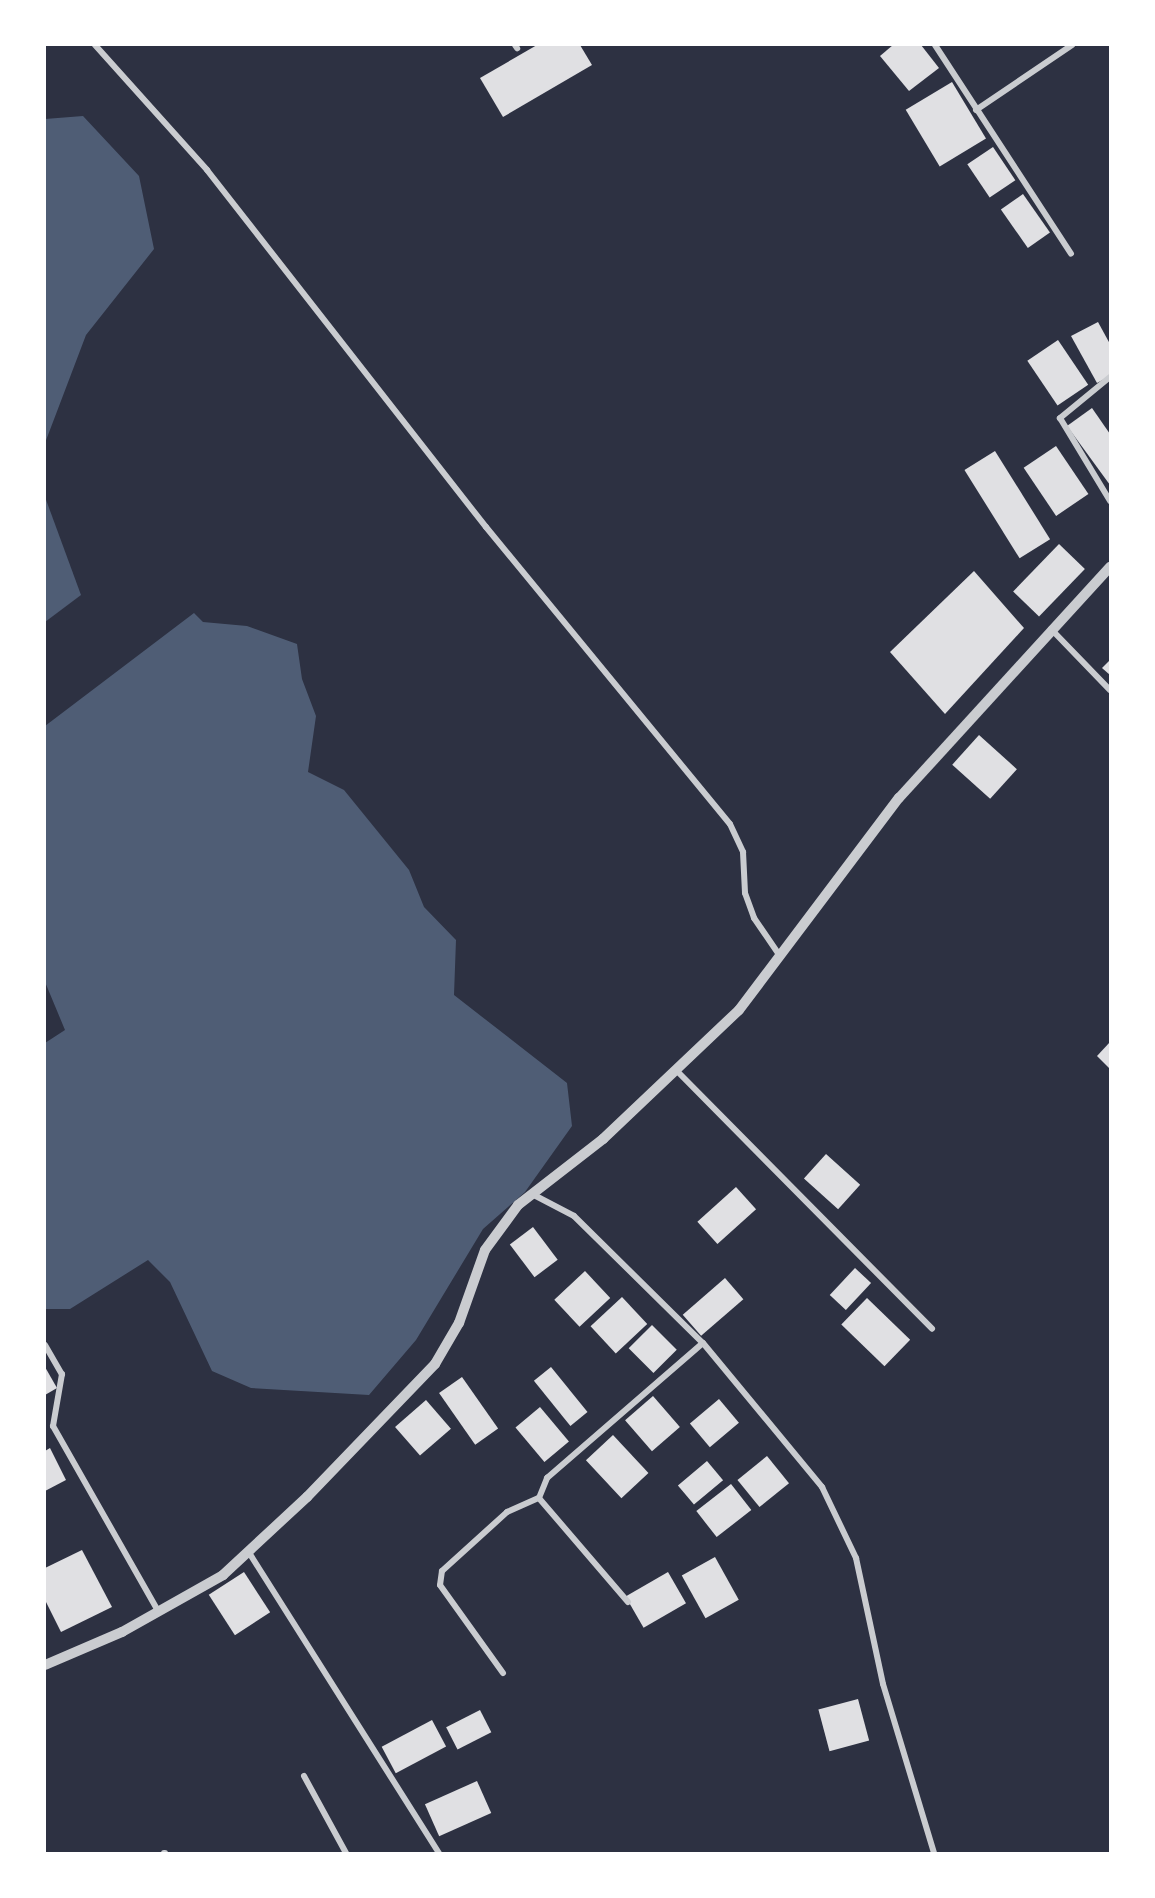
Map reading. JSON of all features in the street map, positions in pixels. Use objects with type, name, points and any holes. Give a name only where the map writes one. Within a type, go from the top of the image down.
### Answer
[{"type":"street","points":[[95,45],[207,170],[486,527],[723,816],[743,852],[745,893],[754,918],[780,957]]},
{"type":"street","points":[[935,45],[1071,254]]},
{"type":"street","points":[[976,110],[1072,45]]},
{"type":"street","points":[[1110,377],[1059,418],[1110,501]]},
{"type":"street","points":[[45,1665],[158,1611],[223,1575],[307,1497],[435,1364],[459,1323],[485,1250],[532,1194],[603,1139],[739,1010],[899,798],[1110,567]]},
{"type":"street","points":[[1051,629],[1110,690]]},
{"type":"street","points":[[676,1070],[932,1329]]},
{"type":"street","points":[[532,1194],[574,1216],[703,1343],[822,1487],[856,1558],[883,1684],[933,1853]]},
{"type":"street","points":[[503,1673],[440,1585],[442,1571],[507,1512],[539,1497],[547,1478],[703,1343]]},
{"type":"street","points":[[45,1345],[62,1374],[53,1426],[158,1611]]},
{"type":"street","points":[[539,1497],[628,1602]]},
{"type":"street","points":[[248,1550],[439,1853]]},
{"type":"street","points":[[304,1776],[346,1853]]},
{"type":"water","points":[[83,116],[139,176],[154,249],[86,335],[45,443],[45,119]]},
{"type":"water","points":[[45,497],[81,595],[45,622]]},
{"type":"water","points":[[194,613],[203,622],[247,626],[297,644],[302,679],[316,716],[308,772],[344,790],[409,870],[424,907],[456,940],[454,995],[567,1083],[572,1126],[525,1192],[483,1229],[416,1340],[369,1395],[251,1388],[212,1371],[170,1282],[148,1260],[70,1309],[45,1309],[45,1043],[65,1030],[45,982],[45,726]]},
{"type":"building","points":[[537,45],[580,45],[592,65],[503,117],[480,78]]},
{"type":"building","points":[[893,45],[921,45],[939,68],[909,91],[880,56]]},
{"type":"building","points":[[952,82],[986,139],[940,166],[906,110]]},
{"type":"building","points":[[993,147],[1015,180],[990,197],[967,164]]},
{"type":"building","points":[[1023,194],[1050,233],[1028,248],[1001,209]]},
{"type":"building","points":[[1098,322],[1110,344],[1110,376],[1097,383],[1071,336]]},
{"type":"building","points":[[1058,340],[1088,385],[1058,405],[1027,361]]},
{"type":"building","points":[[1092,408],[1110,434],[1110,485],[1067,426]]},
{"type":"building","points":[[1056,446],[1088,494],[1056,516],[1024,468]]},
{"type":"building","points":[[995,451],[1050,539],[1020,558],[964,470]]},
{"type":"building","points":[[1059,544],[1085,569],[1039,616],[1013,591]]},
{"type":"building","points":[[974,571],[1024,628],[945,714],[890,652]]},
{"type":"building","points":[[1110,660],[1110,675],[1102,668]]},
{"type":"building","points":[[979,735],[1017,769],[990,799],[952,765]]},
{"type":"building","points":[[1110,1042],[1110,1069],[1097,1056]]},
{"type":"building","points":[[826,1154],[860,1185],[838,1209],[804,1179]]},
{"type":"building","points":[[736,1187],[756,1209],[717,1244],[697,1222]]},
{"type":"building","points":[[533,1227],[558,1260],[535,1277],[510,1244]]},
{"type":"building","points":[[855,1268],[871,1283],[846,1310],[830,1295]]},
{"type":"building","points":[[585,1271],[610,1298],[580,1327],[554,1300]]},
{"type":"building","points":[[725,1278],[743,1299],[701,1336],[683,1315]]},
{"type":"building","points":[[622,1297],[647,1324],[616,1353],[591,1326]]},
{"type":"building","points":[[867,1298],[910,1340],[884,1366],[841,1325]]},
{"type":"building","points":[[652,1325],[677,1350],[653,1373],[629,1348]]},
{"type":"building","points":[[45,1367],[57,1388],[45,1395]]},
{"type":"building","points":[[551,1367],[588,1412],[570,1426],[534,1381]]},
{"type":"building","points":[[462,1377],[498,1429],[475,1445],[439,1393]]},
{"type":"building","points":[[653,1396],[680,1427],[652,1451],[625,1420]]},
{"type":"building","points":[[719,1399],[739,1423],[710,1447],[690,1423]]},
{"type":"building","points":[[426,1400],[451,1429],[420,1456],[395,1427]]},
{"type":"building","points":[[540,1407],[569,1441],[544,1462],[515,1428]]},
{"type":"building","points":[[613,1435],[648,1473],[621,1498],[586,1460]]},
{"type":"building","points":[[50,1448],[66,1480],[45,1491],[45,1451]]},
{"type":"building","points":[[767,1456],[789,1483],[759,1507],[737,1480]]},
{"type":"building","points":[[707,1461],[723,1480],[694,1505],[678,1485]]},
{"type":"building","points":[[731,1484],[751,1510],[717,1537],[696,1511]]},
{"type":"building","points":[[82,1550],[112,1607],[61,1632],[45,1600],[45,1568]]},
{"type":"building","points":[[715,1557],[739,1600],[706,1618],[682,1575]]},
{"type":"building","points":[[244,1572],[270,1612],[235,1635],[209,1595]]},
{"type":"building","points":[[668,1572],[686,1603],[644,1628],[626,1596]]},
{"type":"building","points":[[858,1699],[869,1741],[830,1751],[818,1710]]},
{"type":"building","points":[[480,1710],[491,1732],[457,1750],[446,1727]]},
{"type":"building","points":[[432,1720],[446,1746],[396,1773],[382,1747]]},
{"type":"building","points":[[477,1781],[491,1813],[439,1836],[425,1804]]}]
